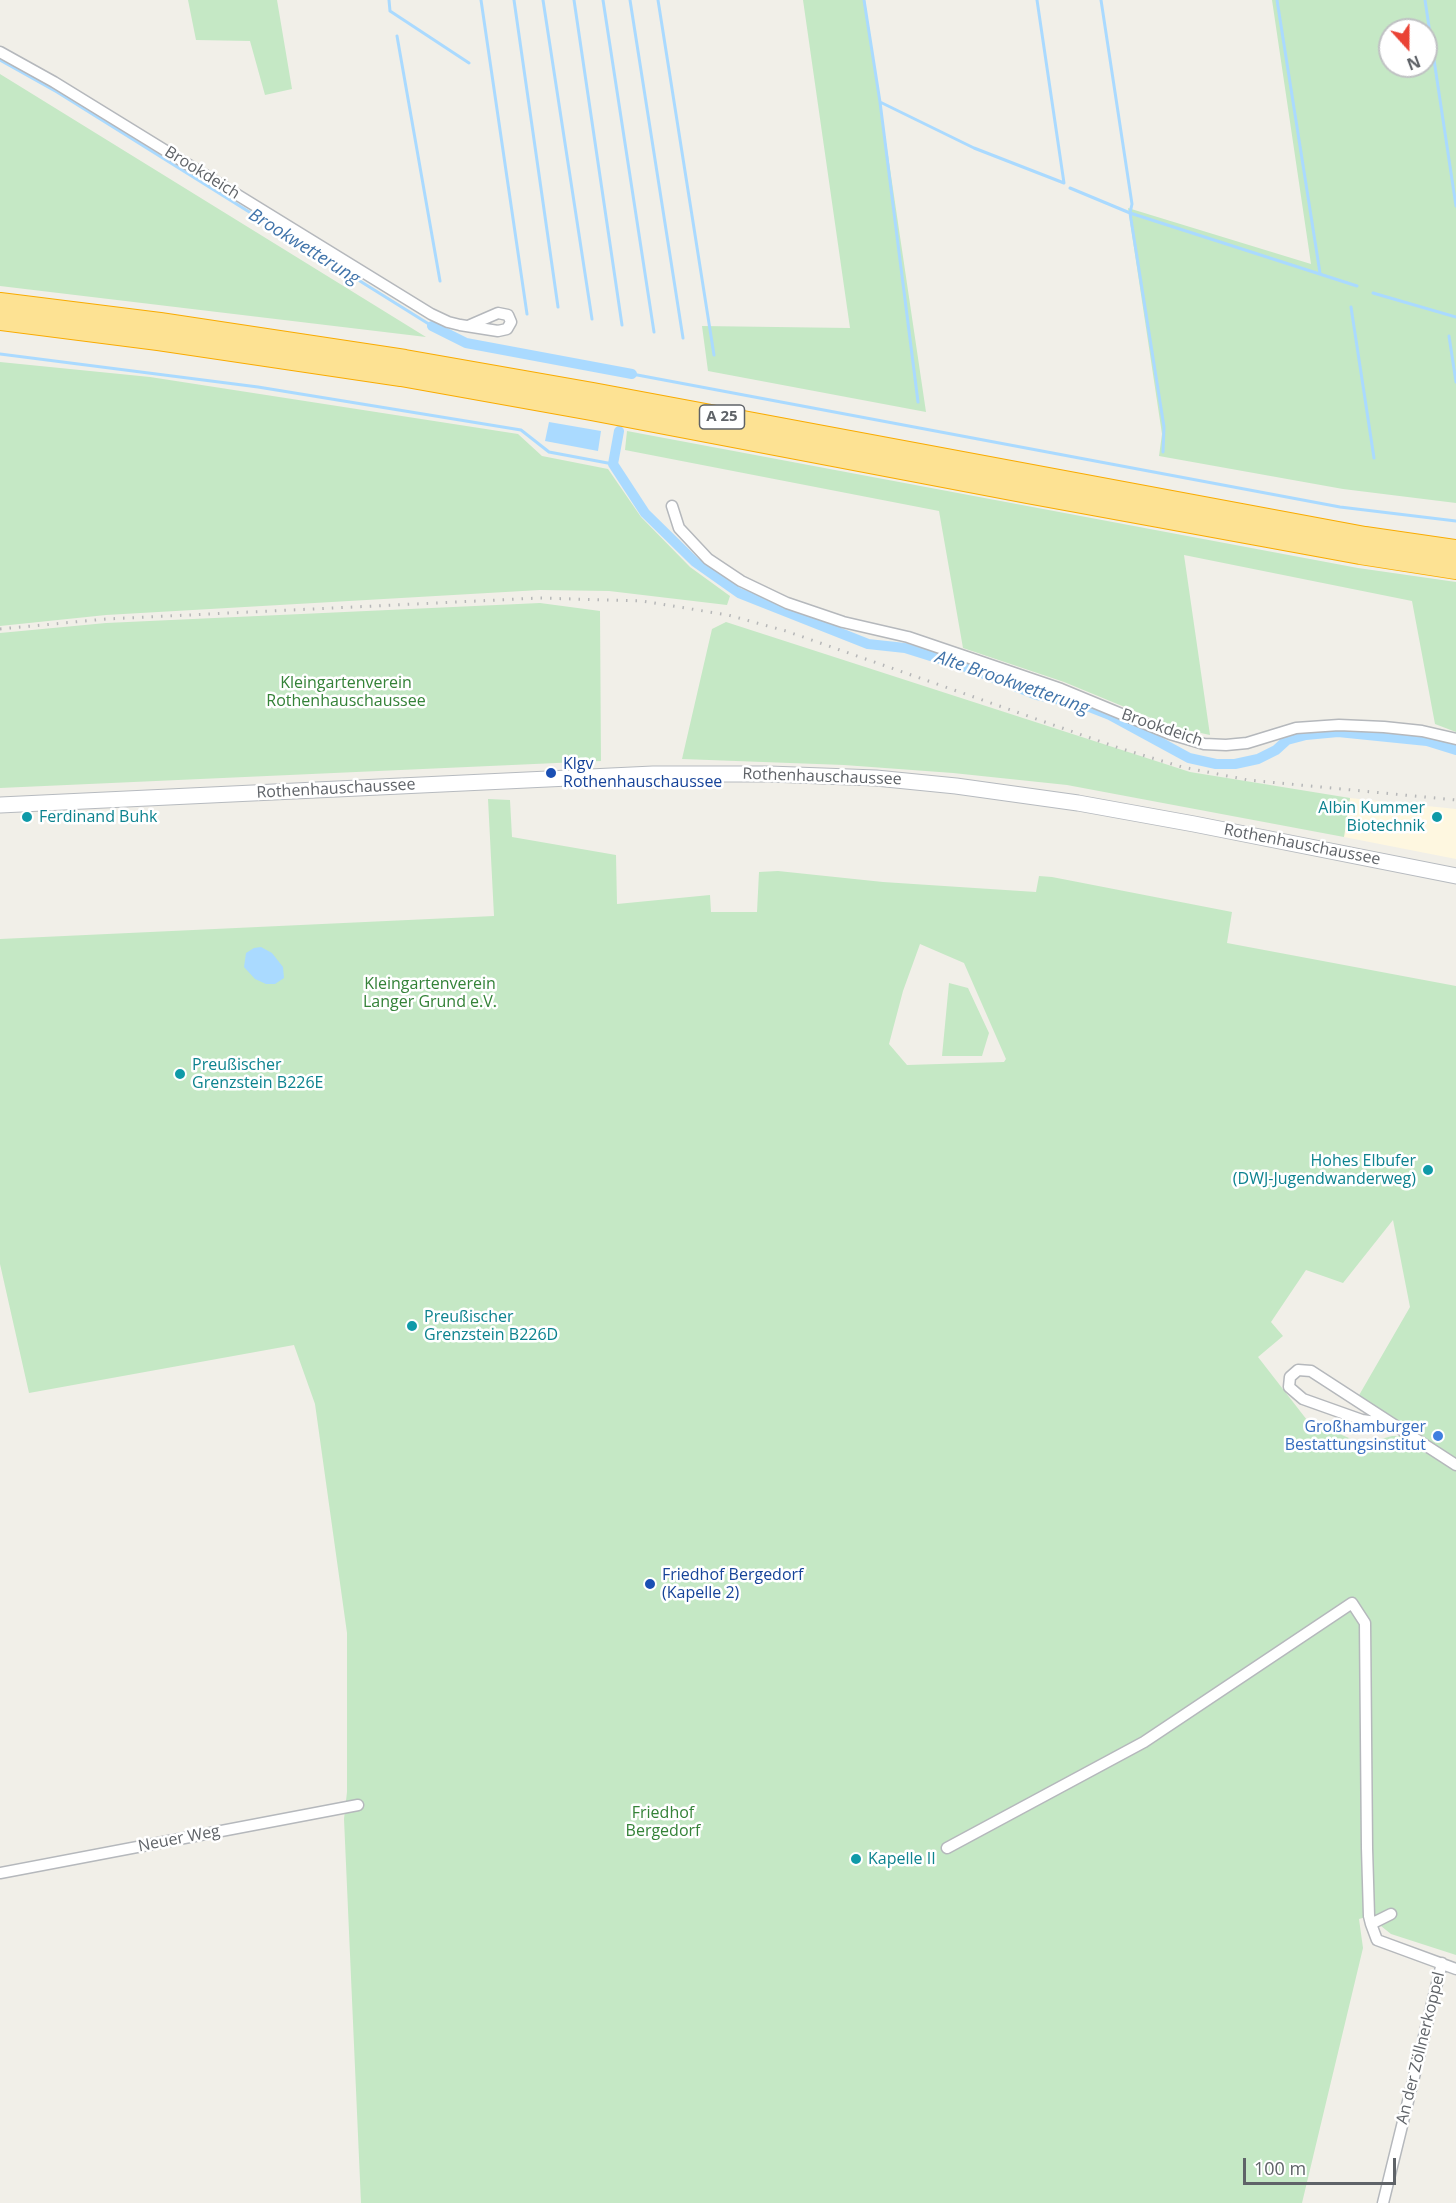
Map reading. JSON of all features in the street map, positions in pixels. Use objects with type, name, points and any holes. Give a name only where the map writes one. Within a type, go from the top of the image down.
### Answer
[{"type":"highway","name":"A 25","points":[[0,303],[160,323],[405,360],[1365,537],[1456,550]]},
{"type":"highway","name":"A 25","points":[[0,320],[158,340],[401,376],[1360,554],[1456,568]]},
{"type":"main road","name":"Rothenhauschaussee","points":[[0,805],[664,774],[876,777],[1101,807],[1456,876]]},
{"type":"street","name":"Brookdeich","points":[[0,52],[54,82],[431,314],[448,322],[468,326]]},
{"type":"street","name":"Brookdeich","points":[[672,506],[680,528],[708,559],[741,580],[787,603],[843,622],[908,637],[1061,689],[1170,734],[1204,744],[1226,745],[1247,742],[1296,728],[1339,725],[1422,731],[1456,739]]},
{"type":"street","points":[[1390,1424],[1362,1420],[1303,1399],[1289,1387],[1290,1377],[1298,1370],[1311,1371],[1456,1465]]},
{"type":"street","points":[[947,1848],[1144,1742],[1352,1603],[1365,1623],[1369,1917],[1377,1940],[1456,1969]]},
{"type":"street","name":"Neuer Weg","points":[[0,1873],[358,1805]]},
{"type":"street","points":[[1371,1924],[1391,1914]]},
{"type":"street","name":"An der Zöllnerkoppel","points":[[1383,2203],[1442,1964]]},
{"type":"shaded area","points":[[1350,798],[1456,809],[1456,859],[1344,837]]},
{"type":"green space","points":[[188,0],[277,0],[292,89],[265,95],[250,41],[196,40]]},
{"type":"green space","points":[[803,0],[865,0],[926,412],[708,371],[702,326],[850,328]]},
{"type":"green space","points":[[1272,0],[1456,0],[1456,503],[1343,489],[1159,456],[1162,434],[1128,208],[1311,264]]},
{"type":"green space","points":[[0,74],[426,337],[0,286]]},
{"type":"green space","points":[[0,362],[150,377],[518,434],[542,456],[608,469],[641,517],[690,567],[730,596],[727,605],[609,591],[540,590],[106,615],[0,626]]},
{"type":"green space","points":[[627,431],[1358,568],[1456,582],[1456,732],[1435,724],[1412,601],[1184,555],[1210,735],[1173,727],[1064,682],[963,648],[939,511],[625,450]]},
{"type":"green space","name":"Kleingartenverein Rothenhauschaussee","points":[[540,603],[600,611],[601,761],[0,788],[0,633],[106,623]]},
{"type":"green space","points":[[726,622],[1190,772],[1350,798],[1344,837],[1067,785],[844,765],[682,759],[712,629]]},
{"type":"green space","points":[[488,799],[510,800],[512,837],[616,855],[617,904],[710,895],[711,912],[757,912],[759,872],[778,871],[883,882],[1036,892],[1039,876],[1052,877],[1232,912],[1227,943],[1456,986],[1456,1460],[1358,1397],[1410,1307],[1393,1220],[1343,1283],[1306,1270],[1271,1322],[1283,1336],[1258,1357],[1307,1420],[1363,1444],[1392,1436],[1402,1436],[1456,1471],[1456,1955],[1391,1934],[1376,1922],[1373,1915],[1359,1919],[1363,1948],[1302,2203],[361,2203],[344,1819],[347,1792],[347,1633],[315,1404],[294,1345],[29,1393],[0,1264],[0,939],[494,916]],"holes":[[[920,944],[964,963],[1006,1059],[1004,1062],[907,1065],[889,1044],[903,991]]]},
{"type":"green space","points":[[949,983],[968,988],[989,1033],[982,1056],[942,1056]]},
{"type":"water","points":[[549,422],[601,431],[598,451],[545,441]]},
{"type":"water","points":[[261,947],[272,953],[283,967],[284,978],[275,984],[266,984],[255,979],[244,967],[246,953]]},
{"type":"waterway","points":[[389,0],[390,11],[469,63]]},
{"type":"waterway","points":[[481,0],[527,314]]},
{"type":"waterway","points":[[514,0],[558,307]]},
{"type":"waterway","points":[[543,0],[592,319]]},
{"type":"waterway","points":[[574,0],[622,325]]},
{"type":"waterway","points":[[603,0],[654,332]]},
{"type":"waterway","points":[[630,0],[683,338]]},
{"type":"waterway","points":[[658,0],[714,355]]},
{"type":"waterway","points":[[864,0],[880,102],[918,402]]},
{"type":"waterway","points":[[880,102],[974,148],[1064,183],[1037,0]]},
{"type":"waterway","points":[[1101,0],[1132,204],[1130,213],[1164,427],[1163,452]]},
{"type":"waterway","points":[[1277,0],[1320,273]]},
{"type":"waterway","points":[[1425,0],[1456,206]]},
{"type":"waterway","points":[[397,36],[440,281]]},
{"type":"waterway","name":"Brookwetterung","points":[[0,60],[57,92],[432,326]]},
{"type":"waterway","points":[[1070,188],[1130,213],[1357,286]]},
{"type":"waterway","points":[[1373,293],[1456,317]]},
{"type":"waterway","points":[[1351,307],[1374,458]]},
{"type":"waterway","name":"Brookwetterung","points":[[432,326],[466,343],[632,374]]},
{"type":"waterway","points":[[1449,336],[1456,382]]},
{"type":"waterway","points":[[0,354],[258,387],[521,430],[549,452],[613,464]]},
{"type":"waterway","points":[[632,374],[1340,507],[1456,521]]},
{"type":"waterway","name":"Alte Brookwetterung","points":[[619,431],[613,464],[645,513],[695,562],[739,593],[868,644],[905,648],[972,669],[1037,695],[1082,704],[1110,715],[1189,758],[1216,764],[1235,764],[1258,759],[1276,750],[1287,740],[1306,735],[1338,732],[1427,741],[1456,750]]},
{"type":"railway","points":[[0,629],[106,619],[539,598],[642,601],[728,615],[786,631],[1119,748],[1182,767],[1248,780],[1456,800]]},
{"type":"place","name":"Klgv Rothenhauschaussee","points":[[551,773]]},
{"type":"place","name":"Ferdinand Buhk","points":[[27,817]]},
{"type":"place","name":"Albin Kummer Biotechnik","points":[[1437,817]]},
{"type":"place","name":"Preußischer Grenzstein B226E","points":[[180,1074]]},
{"type":"place","name":"Hohes Elbufer (DWJ-Jugendwanderweg)","points":[[1428,1170]]},
{"type":"place","name":"Preußischer Grenzstein B226D","points":[[412,1326]]},
{"type":"place","name":"Großhamburger Bestattungsinstitut","points":[[1438,1436]]},
{"type":"place","name":"Friedhof Bergedorf (Kapelle 2)","points":[[650,1584]]},
{"type":"place","name":"Kapelle II","points":[[856,1859]]},
{"type":"park label","name":"Kleingartenverein Langer Grund e.V.","points":[[430,993]]},
{"type":"park label","name":"Friedhof Bergedorf","points":[[663,1822]]}]
